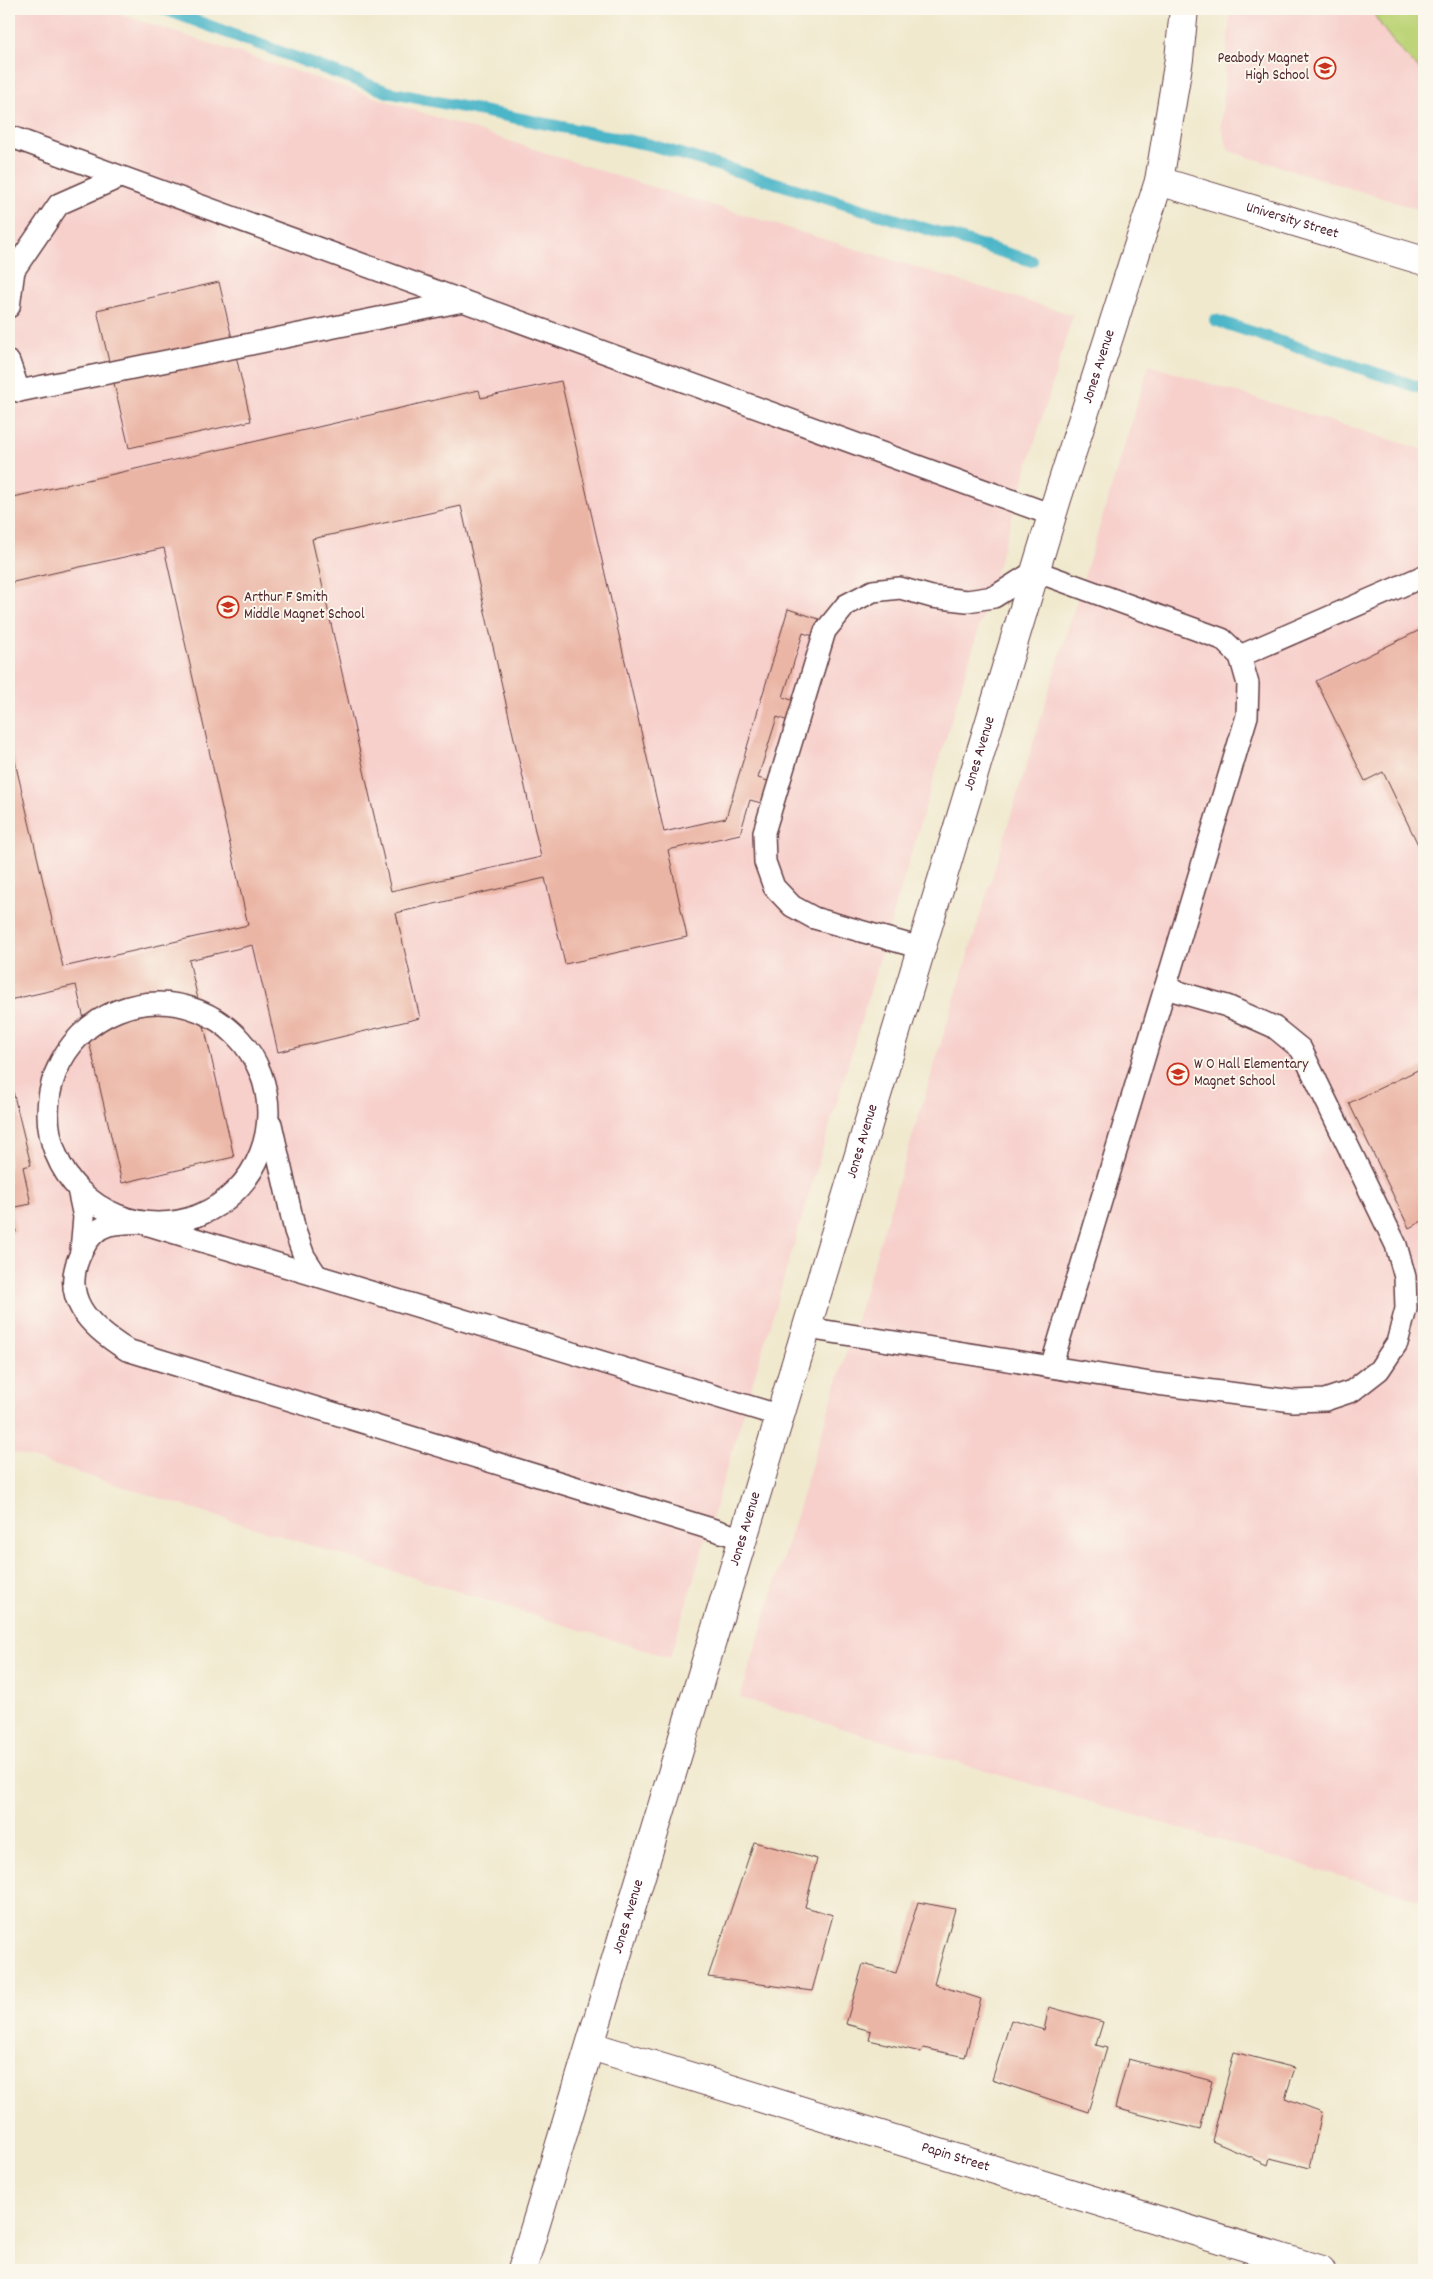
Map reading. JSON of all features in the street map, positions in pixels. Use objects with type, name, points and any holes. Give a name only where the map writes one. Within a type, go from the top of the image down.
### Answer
[{"type":"street","name":"Jones Avenue","points":[[522,2270],[1052,515],[1159,181],[1179,59],[1184,9]]},
{"type":"street","name":"University Street","points":[[1159,181],[1424,261]]},
{"type":"street","name":"Papin Street","points":[[591,2046],[1321,2270]]},
{"type":"lane","points":[[9,136],[1052,515]]},
{"type":"lane","points":[[9,307],[14,270],[59,204],[120,177]]},
{"type":"lane","points":[[9,362],[14,390],[463,301]]},
{"type":"lane","points":[[921,948],[814,918],[792,906],[774,887],[764,862],[764,832],[825,631],[846,606],[873,591],[900,588],[932,597],[967,601],[994,597],[1035,571],[1222,639],[1240,656],[1248,684],[1247,716],[1051,1367]]},
{"type":"lane","points":[[1240,656],[1424,576]]},
{"type":"lane","points":[[807,1328],[1158,1384],[1293,1401],[1325,1400],[1352,1391],[1379,1370],[1397,1343],[1406,1309],[1405,1277],[1396,1246],[1301,1049],[1274,1027],[1228,1006],[1165,988]]},
{"type":"lane","points":[[317,1276],[304,1256],[295,1231],[269,1115],[263,1078],[246,1045],[218,1019],[182,1005],[147,1002],[113,1012],[84,1031],[62,1058],[50,1091],[49,1126],[58,1160],[78,1189],[106,1211],[139,1222],[317,1276],[781,1416]]},
{"type":"lane","points":[[269,1115],[262,1153],[242,1186],[213,1210],[178,1223],[139,1222],[108,1226],[90,1236],[74,1269],[72,1287],[84,1315],[96,1329],[127,1350],[744,1539]]},
{"type":"lane","points":[[78,1189],[84,1217],[81,1252]]},
{"type":"shaded area","points":[[9,9],[104,9],[620,177],[1073,315],[670,1658],[9,1451]]},
{"type":"shaded area","name":"Peabody Magnet High School","points":[[1230,9],[1424,9],[1424,211],[1229,151],[1221,127]]},
{"type":"shaded area","name":"W O Hall Elementary Magnet School","points":[[1149,365],[1424,450],[1424,1901],[740,1698]]},
{"type":"green space","points":[[1371,9],[1424,9],[1424,73],[1395,44]]},
{"type":"building","points":[[219,282],[251,421],[129,448],[97,310]]},
{"type":"building","name":"Arthur F Smith Middle Magnet School","points":[[561,381],[664,832],[726,818],[788,609],[819,619],[813,636],[803,633],[783,697],[794,701],[788,721],[777,717],[758,778],[771,782],[765,804],[750,800],[740,834],[668,850],[687,937],[565,964],[545,878],[396,913],[420,1018],[278,1052],[253,945],[189,960],[234,1157],[122,1183],[76,985],[9,1000],[9,736],[63,967],[248,925],[164,548],[9,583],[9,498],[479,390],[481,398]],"holes":[[[461,506],[541,857],[391,891],[312,539]]]},
{"type":"building","points":[[1424,628],[1424,857],[1383,772],[1365,781],[1316,681]]},
{"type":"building","name":"W O Hall Elementary Magnet School","points":[[1424,1067],[1424,1220],[1409,1228],[1349,1103]]},
{"type":"building","points":[[9,1075],[31,1165],[23,1167],[31,1204],[11,1208],[16,1232],[9,1234]]},
{"type":"building","points":[[754,1842],[817,1859],[805,1907],[833,1915],[812,1991],[708,1977]]},
{"type":"building","points":[[918,1902],[955,1909],[934,1984],[981,1999],[965,2057],[923,2048],[921,2052],[869,2040],[871,2031],[846,2024],[863,1964],[896,1973]]},
{"type":"building","points":[[1049,2007],[1103,2022],[1096,2045],[1107,2048],[1088,2112],[992,2080],[1011,2020],[1044,2030]]},
{"type":"building","points":[[1234,2052],[1295,2068],[1285,2098],[1322,2112],[1310,2168],[1270,2158],[1268,2165],[1212,2141]]},
{"type":"building","points":[[1128,2059],[1212,2081],[1200,2130],[1115,2108]]},
{"type":"waterway","points":[[164,9],[388,92],[651,145],[1032,261]]},
{"type":"waterway","points":[[1215,320],[1424,389]]},
{"type":"place","name":"Peabody Magnet High School","points":[[1325,68]]},
{"type":"place","name":"Arthur F Smith Middle Magnet School","points":[[228,607]]},
{"type":"place","name":"W O Hall Elementary Magnet School","points":[[1178,1074]]}]
